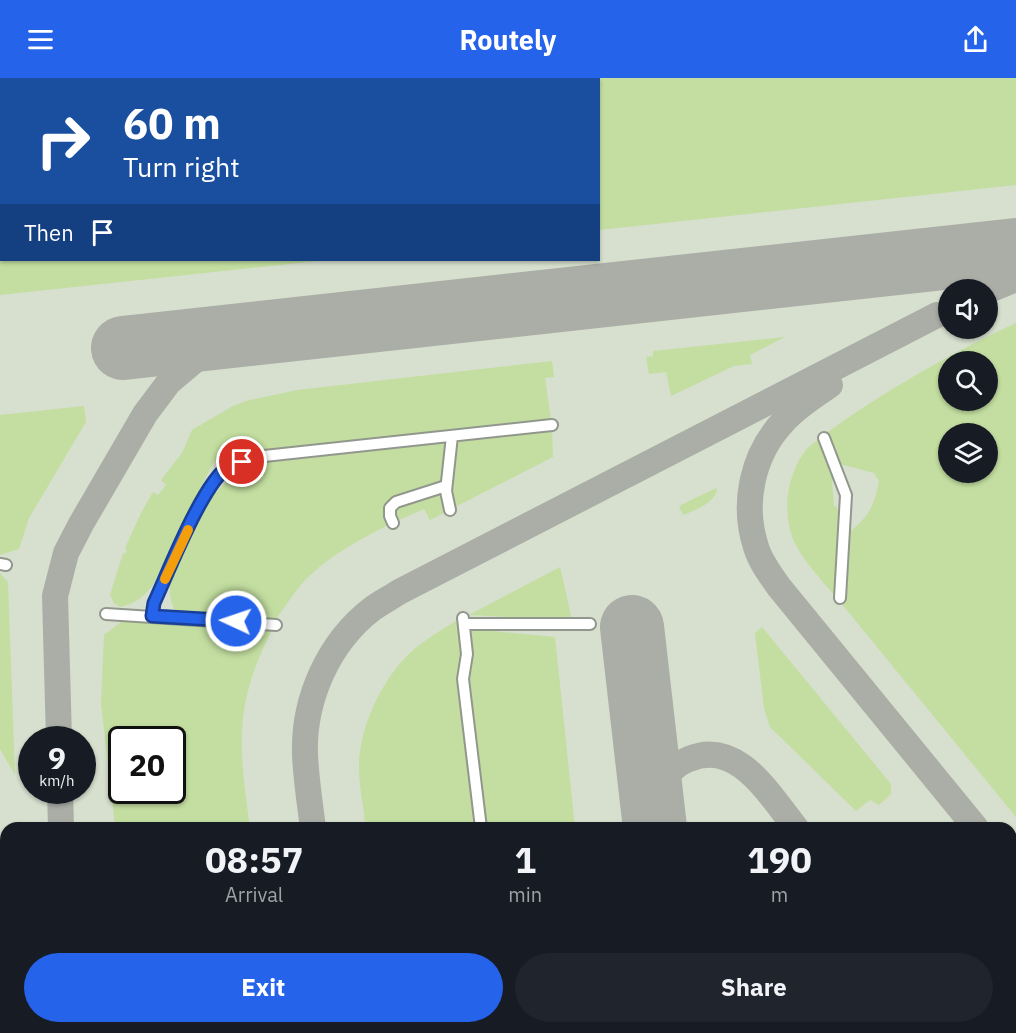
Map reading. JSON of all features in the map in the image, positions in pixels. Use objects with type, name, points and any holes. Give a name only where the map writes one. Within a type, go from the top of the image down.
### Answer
[{"type":"lane","points":[[152,616],[154,603],[195,514],[212,484],[229,466],[255,457],[552,425]]},
{"type":"lane","points":[[450,510],[446,486],[452,436]]},
{"type":"lane","points":[[824,438],[846,495],[840,598]]},
{"type":"lane","points":[[393,523],[390,508],[396,502],[446,486]]},
{"type":"lane","points":[[106,614],[276,625]]},
{"type":"lane","points":[[480,822],[463,679],[467,654],[464,621],[591,624]]},
{"type":"shaded area","points":[[600,78],[1016,78],[1016,822],[0,822],[0,261],[600,261]]},
{"type":"green space","points":[[600,78],[1016,78],[1016,185],[600,230]]},
{"type":"green space","points":[[0,261],[318,261],[0,295]]},
{"type":"green space","points":[[1016,323],[1016,817],[841,603],[846,536],[869,512],[879,481],[874,473],[836,463],[825,434],[938,362],[938,411],[998,411],[998,351],[960,351],[983,339],[998,339],[998,332]]},
{"type":"green space","points":[[785,337],[750,355],[752,364],[734,366],[671,396],[666,372],[649,374],[646,357],[653,356],[653,351]]},
{"type":"green space","points":[[552,361],[554,377],[545,378],[551,420],[220,456],[213,463],[153,585],[130,604],[120,607],[114,603],[110,595],[123,553],[125,554],[127,550],[125,548],[153,492],[158,495],[166,485],[161,480],[182,453],[192,430],[231,407],[246,401],[297,390]]},
{"type":"green space","points":[[84,406],[86,422],[29,518],[19,549],[0,555],[0,415]]},
{"type":"green space","points":[[552,431],[553,457],[455,507],[451,497],[456,442]]},
{"type":"green space","points":[[820,438],[836,477],[832,481],[834,506],[837,507],[840,522],[835,596],[801,554],[793,539],[788,517],[788,493],[794,470],[806,450]]},
{"type":"green space","points":[[446,443],[442,483],[389,501],[383,510],[388,525],[353,544],[319,567],[300,586],[275,621],[177,614],[170,595],[171,574],[205,507],[215,493],[243,471],[263,463]]},
{"type":"green space","points":[[716,488],[715,496],[707,503],[683,515],[679,506]]},
{"type":"green space","points":[[442,492],[444,513],[430,520],[424,509],[397,521],[394,515],[395,506]]},
{"type":"green space","points":[[560,567],[572,620],[469,615]]},
{"type":"green space","points":[[0,573],[8,582],[15,775],[0,749]]},
{"type":"green space","points":[[129,619],[240,624],[272,630],[259,657],[251,682],[242,727],[243,774],[249,822],[115,822],[112,804],[186,804],[186,726],[108,726],[108,765],[101,704],[104,635],[121,622]]},
{"type":"green space","points":[[456,621],[460,627],[476,822],[365,822],[359,767],[363,738],[372,709],[386,682],[404,659]]},
{"type":"green space","points":[[762,627],[891,784],[891,794],[879,805],[870,800],[856,811],[770,727],[764,708],[755,633]]},
{"type":"green space","points":[[470,629],[555,637],[574,822],[486,822],[468,678],[472,655]]},
{"type":"taxiway","points":[[998,286],[1016,279]]},
{"type":"taxiway","points":[[312,822],[305,755],[308,714],[321,674],[331,656],[356,623],[372,609],[399,592],[937,315]]},
{"type":"taxiway","points":[[59,726],[55,596],[66,553],[81,524],[145,414],[169,382],[201,355],[223,344],[279,331]]},
{"type":"taxiway","points":[[830,385],[788,417],[772,435],[764,449],[757,465],[750,497],[752,531],[756,547],[779,587],[971,822]]},
{"type":"taxiway","points":[[653,810],[665,779],[681,763],[707,755],[723,756],[738,763],[751,774],[791,822]]},
{"type":"taxiway","points":[[60,804],[61,822]]},
{"type":"runway","points":[[123,348],[1016,250]]},
{"type":"runway","points":[[632,627],[654,822]]},
{"type":"slow traffic","points":[[165,579],[188,530]]},
{"type":"route","points":[[236,621],[152,616],[154,603],[195,514],[212,484],[229,466],[242,462]]}]
